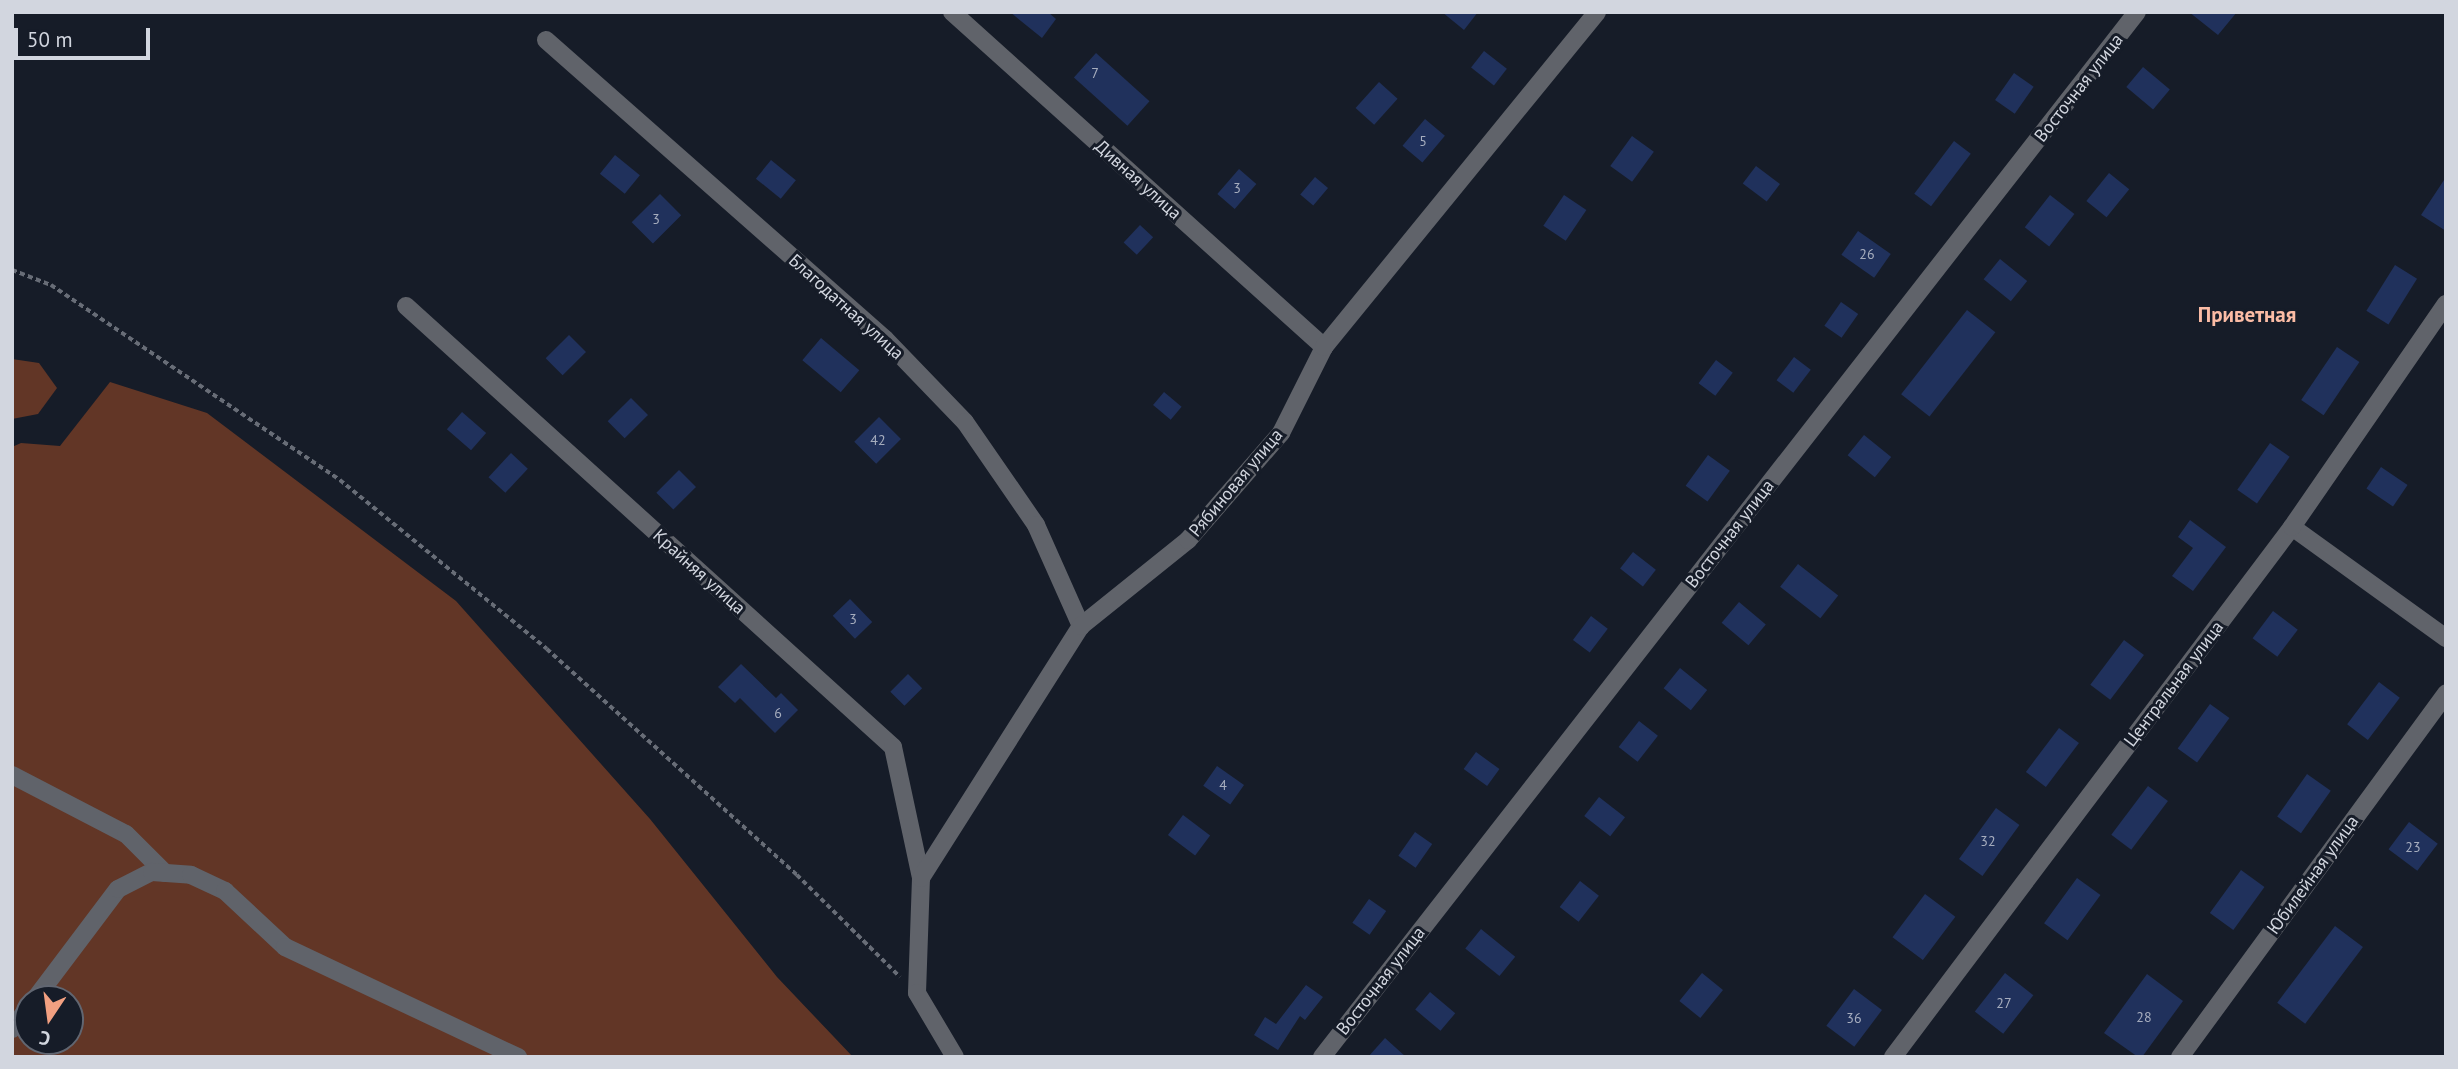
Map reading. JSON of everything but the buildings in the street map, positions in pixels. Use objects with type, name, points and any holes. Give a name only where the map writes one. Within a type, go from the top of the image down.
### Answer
[{"type":"street","name":"Дивная улица","points":[[952,12],[1324,347]]},
{"type":"street","name":"Рябиновая улица","points":[[921,878],[1081,626],[1188,540],[1281,433],[1324,347],[1597,12]]},
{"type":"street","name":"Восточная улица","points":[[1322,1057],[2137,12]]},
{"type":"street","name":"Благодатная улица","points":[[546,40],[885,339],[965,422],[1036,525],[1081,626]]},
{"type":"street","name":"Центральная улица","points":[[1893,1057],[2292,527],[2446,304]]},
{"type":"street","name":"Крайняя улица","points":[[406,306],[893,747],[921,878],[917,993]]},
{"type":"street","points":[[2292,527],[2446,638]]},
{"type":"street","name":"Юбилейная улица","points":[[2180,1057],[2446,693]]},
{"type":"street","points":[[12,775],[126,835],[165,873]]},
{"type":"street","points":[[46,985],[118,889],[152,872],[191,875],[225,891],[285,947],[518,1057]]},
{"type":"street","points":[[917,993],[955,1057]]},
{"type":"path","points":[[12,270],[51,285],[340,480],[547,649],[797,875],[917,993]]},
{"type":"shaded area","points":[[12,359],[39,363],[57,388],[38,414],[12,419]]},
{"type":"shaded area","points":[[110,382],[207,413],[456,601],[650,819],[777,977],[853,1057],[12,1057],[12,447],[21,443],[60,446]]},
{"type":"district","name":"Приветная","points":[[2247,315]]}]
